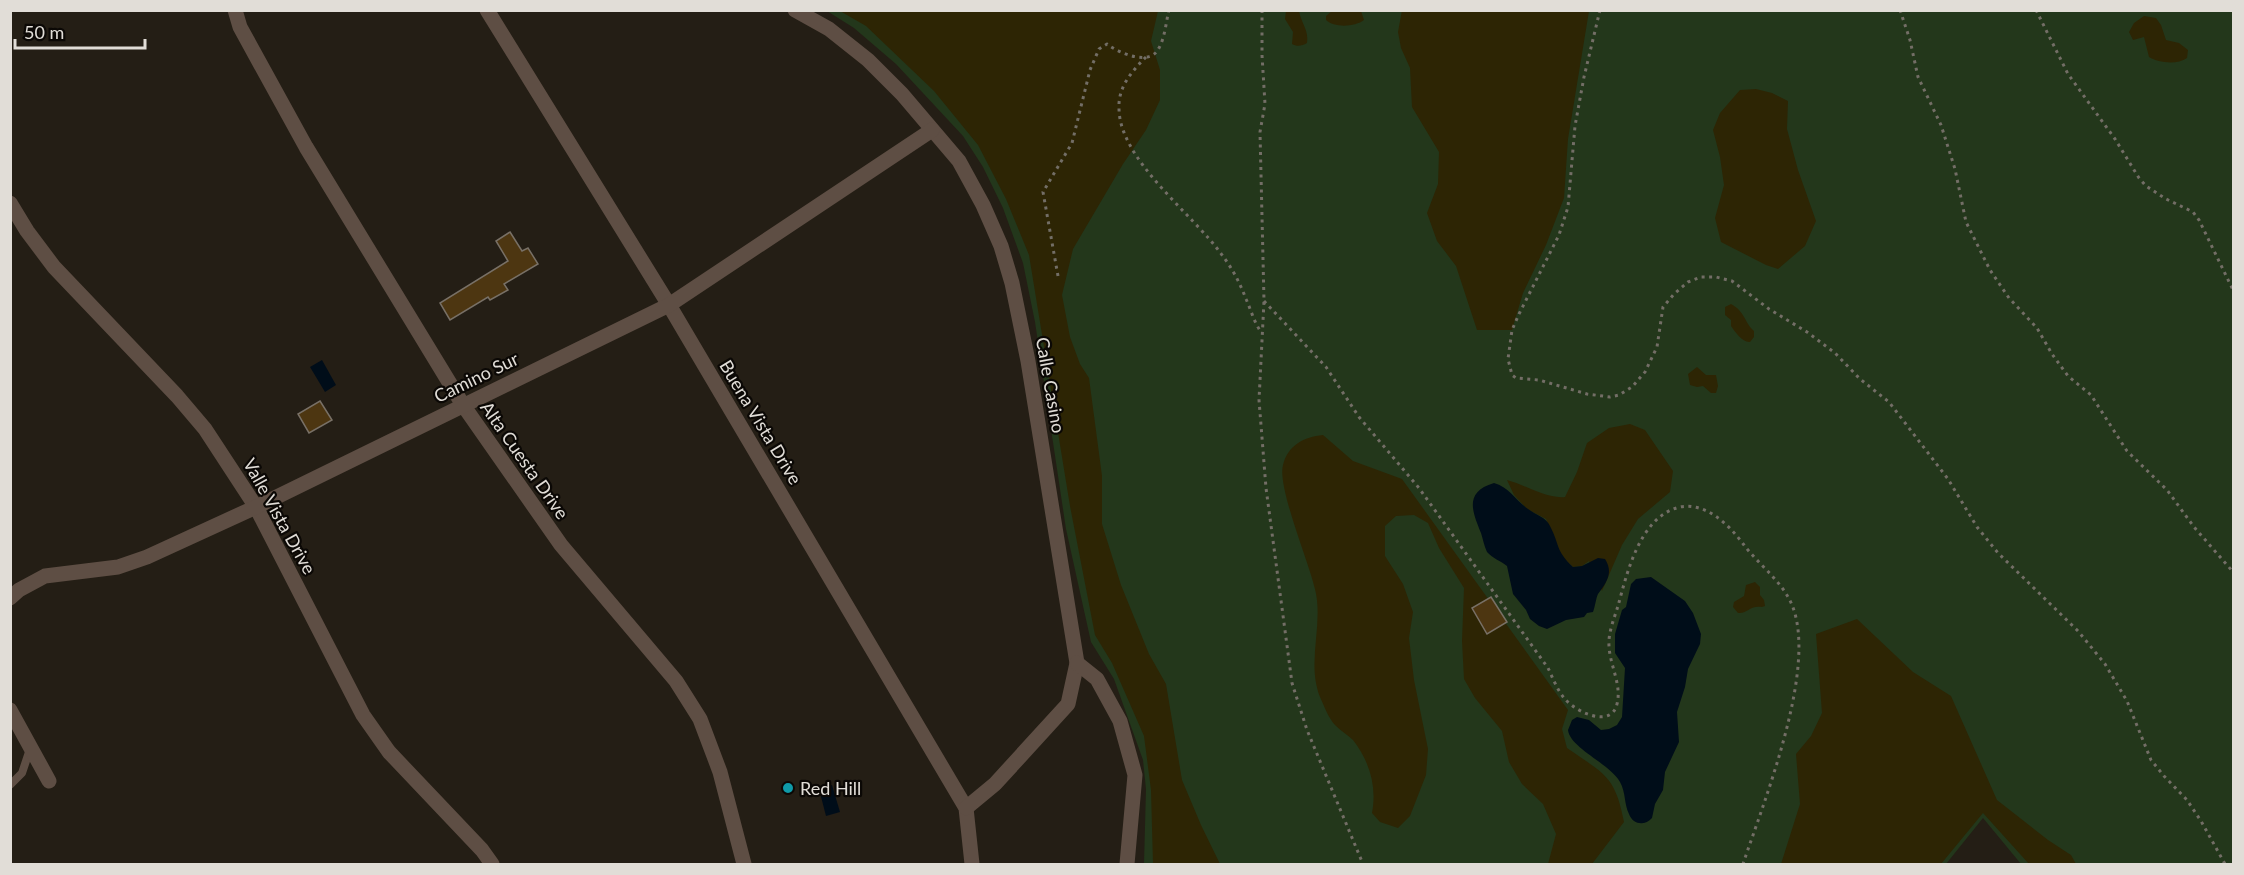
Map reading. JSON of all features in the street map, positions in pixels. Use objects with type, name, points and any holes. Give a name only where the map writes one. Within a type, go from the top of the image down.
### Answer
[{"type":"street","name":"Alta Cuesta Drive","points":[[235,10],[240,27],[306,147],[463,405],[561,545],[676,681],[700,719],[720,772],[744,864]]},
{"type":"street","name":"Buena Vista Drive","points":[[487,10],[669,305],[966,808],[972,864]]},
{"type":"street","name":"Calle Casino","points":[[795,10],[829,29],[868,60],[902,94],[959,161],[984,205],[1001,246],[1012,283],[1028,361],[1077,663],[1068,704],[995,784],[966,808]]},
{"type":"street","name":"Camino Sur","points":[[10,598],[19,590],[45,576],[118,567],[147,557],[256,507],[669,305],[932,130]]},
{"type":"street","name":"Valle Vista Drive","points":[[10,203],[27,231],[54,267],[177,396],[205,429],[256,507],[363,715],[389,752],[482,850],[492,864]]},
{"type":"street","points":[[1077,663],[1097,679],[1120,721],[1135,775],[1127,864]]},
{"type":"street","points":[[10,710],[49,781]]},
{"type":"lane","points":[[10,784],[22,772],[30,749]]},
{"type":"path","points":[[1058,276],[1043,192],[1072,142],[1090,70],[1099,49],[1107,44],[1116,52],[1133,57],[1153,55],[1159,50],[1169,10]]},
{"type":"path","points":[[1263,10],[1262,55],[1265,104],[1260,132],[1264,301],[1259,400],[1260,436],[1289,669],[1307,730],[1363,864]]},
{"type":"path","points":[[1600,10],[1575,126],[1568,207],[1553,249],[1512,330],[1508,358],[1512,375],[1587,394],[1610,397],[1619,395],[1632,387],[1645,372],[1657,346],[1663,307],[1688,282],[1701,277],[1716,277],[1732,281],[1769,309],[1807,332],[1835,353],[1860,379],[1889,402],[1948,480],[1977,527],[1998,554],[2078,631],[2105,664],[2127,701],[2151,759],[2187,800],[2225,864]]},
{"type":"path","points":[[1900,10],[1910,40],[1918,77],[1941,125],[1955,169],[1966,222],[1990,270],[2008,298],[2037,328],[2068,376],[2091,395],[2127,451],[2167,490],[2194,527],[2234,573]]},
{"type":"path","points":[[2036,10],[2068,74],[2121,147],[2139,178],[2166,199],[2186,208],[2199,220],[2234,292]]},
{"type":"path","points":[[1146,57],[1126,80],[1120,98],[1120,117],[1126,136],[1154,179],[1193,220],[1226,260],[1236,276],[1262,333]]},
{"type":"path","points":[[1264,301],[1326,367],[1359,417],[1419,488],[1460,545],[1548,668],[1562,696],[1580,711],[1605,717],[1610,715],[1617,706],[1617,682],[1609,644],[1635,549],[1665,514],[1680,507],[1696,507],[1730,526],[1791,603],[1797,621],[1800,648],[1796,683],[1776,768],[1743,864]]},
{"type":"green space","points":[[827,11],[2233,11],[2233,864],[2021,864],[1983,818],[1946,864],[1144,864],[1146,789],[1143,760],[1114,679],[1091,642],[1066,529],[1035,322],[1023,263],[1003,208],[983,167],[963,136],[896,64],[854,28]]},
{"type":"sand","points":[[1402,10],[1589,11],[1568,139],[1564,198],[1546,245],[1523,293],[1512,330],[1477,330],[1456,266],[1437,241],[1427,213],[1438,184],[1439,152],[1412,107],[1410,68],[1401,48],[1398,32]]},
{"type":"sand","points":[[840,11],[1158,11],[1151,41],[1160,70],[1160,100],[1146,130],[1123,164],[1073,249],[1062,295],[1070,337],[1080,364],[1089,378],[1102,476],[1102,524],[1121,585],[1149,654],[1166,684],[1182,780],[1220,864],[1153,864],[1151,790],[1144,736],[1112,663],[1095,635],[1070,506],[1029,255],[1006,199],[978,145],[934,91],[866,26]]},
{"type":"sand","points":[[1286,11],[1299,11],[1307,34],[1307,43],[1300,46],[1292,44],[1293,32],[1285,19]]},
{"type":"sand","points":[[1332,11],[1361,11],[1364,20],[1350,25],[1330,23],[1326,20],[1326,16]]},
{"type":"sand","points":[[2144,16],[2156,18],[2166,40],[2179,43],[2188,50],[2187,58],[2178,62],[2168,62],[2149,57],[2144,37],[2133,40],[2129,32],[2134,23]]},
{"type":"sand","points":[[1756,89],[1772,93],[1788,101],[1787,129],[1798,170],[1816,221],[1805,246],[1778,269],[1721,242],[1715,218],[1724,185],[1713,130],[1720,113],[1740,90]]},
{"type":"sand","points":[[1731,304],[1739,310],[1754,331],[1754,337],[1750,342],[1739,337],[1731,326],[1731,320],[1725,315],[1725,307]]},
{"type":"sand","points":[[1697,367],[1706,375],[1716,375],[1718,386],[1716,393],[1711,393],[1703,386],[1690,385],[1688,374]]},
{"type":"sand","points":[[1630,424],[1645,430],[1673,471],[1670,492],[1638,519],[1622,545],[1602,591],[1589,561],[1582,566],[1573,567],[1561,556],[1546,519],[1527,509],[1514,495],[1507,480],[1543,494],[1565,497],[1587,443],[1609,428]]},
{"type":"sand","points":[[1323,435],[1353,461],[1402,479],[1568,710],[1562,729],[1567,748],[1606,777],[1616,794],[1624,822],[1592,864],[1548,864],[1556,834],[1543,804],[1522,784],[1509,762],[1502,731],[1475,698],[1464,679],[1462,641],[1464,588],[1439,548],[1428,523],[1414,515],[1396,516],[1385,526],[1385,556],[1403,584],[1413,612],[1409,638],[1414,680],[1428,749],[1426,775],[1410,816],[1398,828],[1380,822],[1372,813],[1374,794],[1368,766],[1353,740],[1331,719],[1316,684],[1318,616],[1315,589],[1289,507],[1282,476],[1285,458],[1293,447],[1303,440]]},
{"type":"sand","points":[[1755,582],[1760,587],[1760,595],[1765,606],[1738,613],[1733,607],[1734,602],[1744,596],[1746,585]]},
{"type":"sand","points":[[1857,619],[1913,672],[1951,696],[1997,800],[2071,855],[2076,864],[2029,864],[1983,813],[1941,864],[1781,864],[1800,804],[1796,754],[1811,736],[1822,713],[1816,634]]},
{"type":"water","points":[[322,360],[336,385],[325,392],[310,367]]},
{"type":"water","points":[[1494,483],[1504,487],[1523,505],[1546,520],[1560,552],[1573,567],[1582,566],[1598,558],[1605,559],[1609,573],[1597,596],[1593,612],[1587,613],[1584,617],[1566,620],[1547,629],[1530,619],[1513,594],[1507,566],[1487,552],[1473,510],[1474,497],[1484,487]]},
{"type":"water","points":[[1651,577],[1685,601],[1693,613],[1701,634],[1700,644],[1688,669],[1677,712],[1679,742],[1665,772],[1663,790],[1655,804],[1652,818],[1639,823],[1631,818],[1627,810],[1622,786],[1615,775],[1575,743],[1568,730],[1572,720],[1577,717],[1589,720],[1601,730],[1617,725],[1622,717],[1625,668],[1615,653],[1615,634],[1622,610],[1626,607],[1631,584],[1636,579]]},
{"type":"water","points":[[832,785],[840,812],[826,816],[819,789]]},
{"type":"building","points":[[510,232],[522,251],[528,248],[538,264],[504,284],[508,290],[490,300],[488,297],[450,320],[440,303],[508,261],[496,241]]},
{"type":"building","points":[[320,401],[332,420],[309,433],[298,414]]},
{"type":"building","points":[[1491,597],[1507,622],[1487,634],[1472,608]]},
{"type":"place","name":"Red Hill","points":[[788,788]]}]
